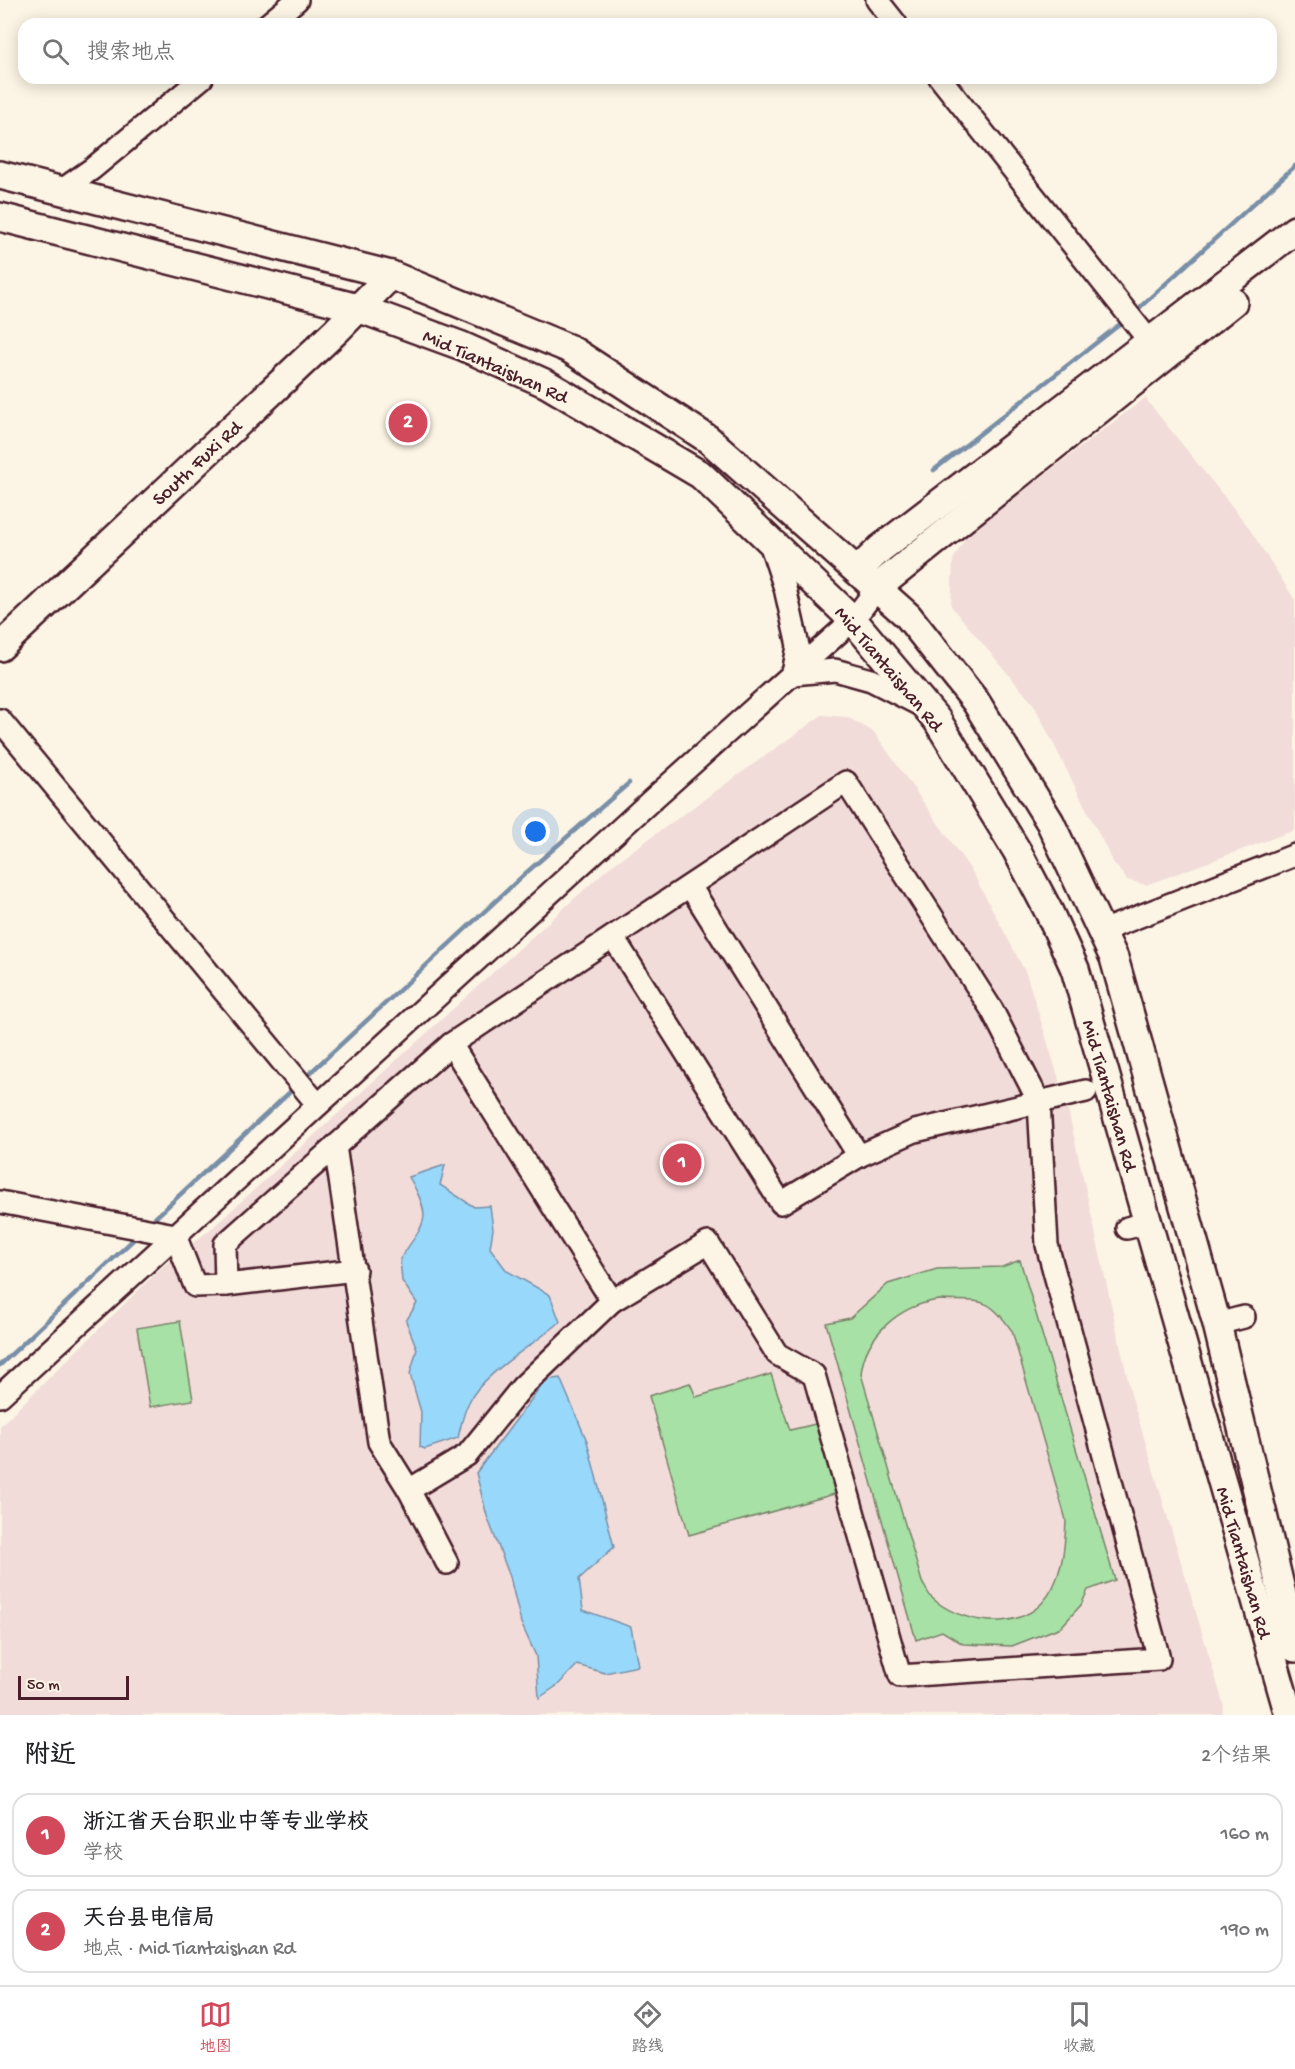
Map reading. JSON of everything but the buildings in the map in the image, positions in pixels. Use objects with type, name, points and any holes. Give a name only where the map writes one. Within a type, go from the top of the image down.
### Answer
[{"type":"main road","name":"Mid Tiantaishan Rd","points":[[0,175],[391,275],[570,349],[708,439],[878,587],[908,616],[976,702],[1050,822],[1114,958],[1217,1324],[1291,1611]]},
{"type":"main road","name":"Mid Tiantaishan Rd","points":[[0,217],[358,308],[462,346],[547,384],[701,475],[853,620],[937,720],[1017,851],[1049,912],[1075,969],[1137,1226],[1289,1715]]},
{"type":"main road","points":[[858,570],[880,549],[1295,230]]},
{"type":"main road","points":[[878,587],[1295,253]]},
{"type":"main road","name":"South Fuxi Rd","points":[[0,647],[391,275]]},
{"type":"street","points":[[275,18],[297,0]]},
{"type":"street","points":[[877,0],[891,18]]},
{"type":"street","points":[[62,190],[195,84]]},
{"type":"street","points":[[945,84],[1151,342]]},
{"type":"street","points":[[768,539],[785,588],[798,646],[793,674]]},
{"type":"street","points":[[0,1396],[853,620],[878,587]]},
{"type":"street","points":[[793,674],[835,670],[871,680],[927,709]]},
{"type":"street","points":[[0,720],[318,1105]]},
{"type":"street","points":[[226,1285],[225,1244],[451,1044],[846,782],[992,1010],[1039,1102],[1047,1245],[1159,1659],[900,1676],[814,1375],[777,1354],[708,1243],[612,1301],[522,1387],[467,1455],[409,1490]]},
{"type":"street","points":[[1102,931],[1295,855]]},
{"type":"street","points":[[690,886],[859,1156]]},
{"type":"street","points":[[613,936],[781,1203],[859,1156],[915,1131],[1086,1091]]},
{"type":"street","points":[[451,1044],[612,1301]]},
{"type":"street","points":[[335,1146],[379,1442],[409,1490],[447,1563]]},
{"type":"street","points":[[0,1202],[175,1235]]},
{"type":"street","points":[[175,1235],[195,1286],[226,1285],[355,1270]]},
{"type":"street","points":[[1217,1324],[1244,1317]]},
{"type":"shaded area","points":[[1145,398],[1247,525],[1295,600],[1295,830],[1146,885],[1127,880],[1113,862],[1034,705],[951,606],[953,560],[968,533]]},
{"type":"shaded area","points":[[822,715],[847,717],[874,732],[973,873],[1026,973],[1067,1105],[1131,1394],[1224,1706],[1222,1715],[0,1715],[0,1426],[162,1267],[212,1228],[607,869]]},
{"type":"green space","points":[[1020,1260],[1115,1580],[1088,1590],[1081,1605],[1061,1627],[1012,1646],[963,1644],[942,1631],[916,1640],[826,1323],[850,1318],[888,1284],[937,1269],[1002,1267]],"holes":[[[939,1300],[981,1302],[996,1311],[1012,1331],[1066,1520],[1061,1564],[1054,1585],[1042,1603],[1031,1612],[1017,1618],[1002,1621],[972,1618],[943,1607],[932,1598],[922,1582],[861,1374],[870,1346],[887,1324],[911,1308]]]},
{"type":"green space","points":[[180,1321],[193,1400],[150,1407],[137,1328]]},
{"type":"green space","points":[[771,1374],[790,1430],[820,1423],[838,1493],[689,1535],[649,1396],[690,1383],[696,1397]]},
{"type":"water","points":[[445,1165],[440,1185],[474,1207],[490,1206],[493,1229],[490,1248],[507,1271],[550,1295],[560,1322],[497,1370],[476,1391],[465,1411],[458,1438],[425,1449],[420,1447],[421,1412],[410,1374],[417,1349],[406,1321],[417,1303],[402,1281],[400,1259],[420,1228],[424,1212],[409,1177]]},
{"type":"water","points":[[560,1378],[587,1441],[614,1547],[579,1579],[583,1610],[631,1627],[638,1666],[605,1673],[577,1665],[558,1685],[539,1698],[536,1656],[521,1623],[510,1577],[487,1516],[476,1473],[546,1380]]},
{"type":"waterway","points":[[1139,308],[1295,166]]},
{"type":"waterway","points":[[934,470],[1124,321]]},
{"type":"waterway","points":[[310,1073],[527,872],[629,783]]},
{"type":"waterway","points":[[154,1219],[290,1092]]},
{"type":"waterway","points":[[0,1365],[134,1239]]},
{"type":"place","name":"天台县电信局","points":[[408,423]]},
{"type":"place","name":"浙江省天台职业中等专业学校","points":[[682,1163]]}]
